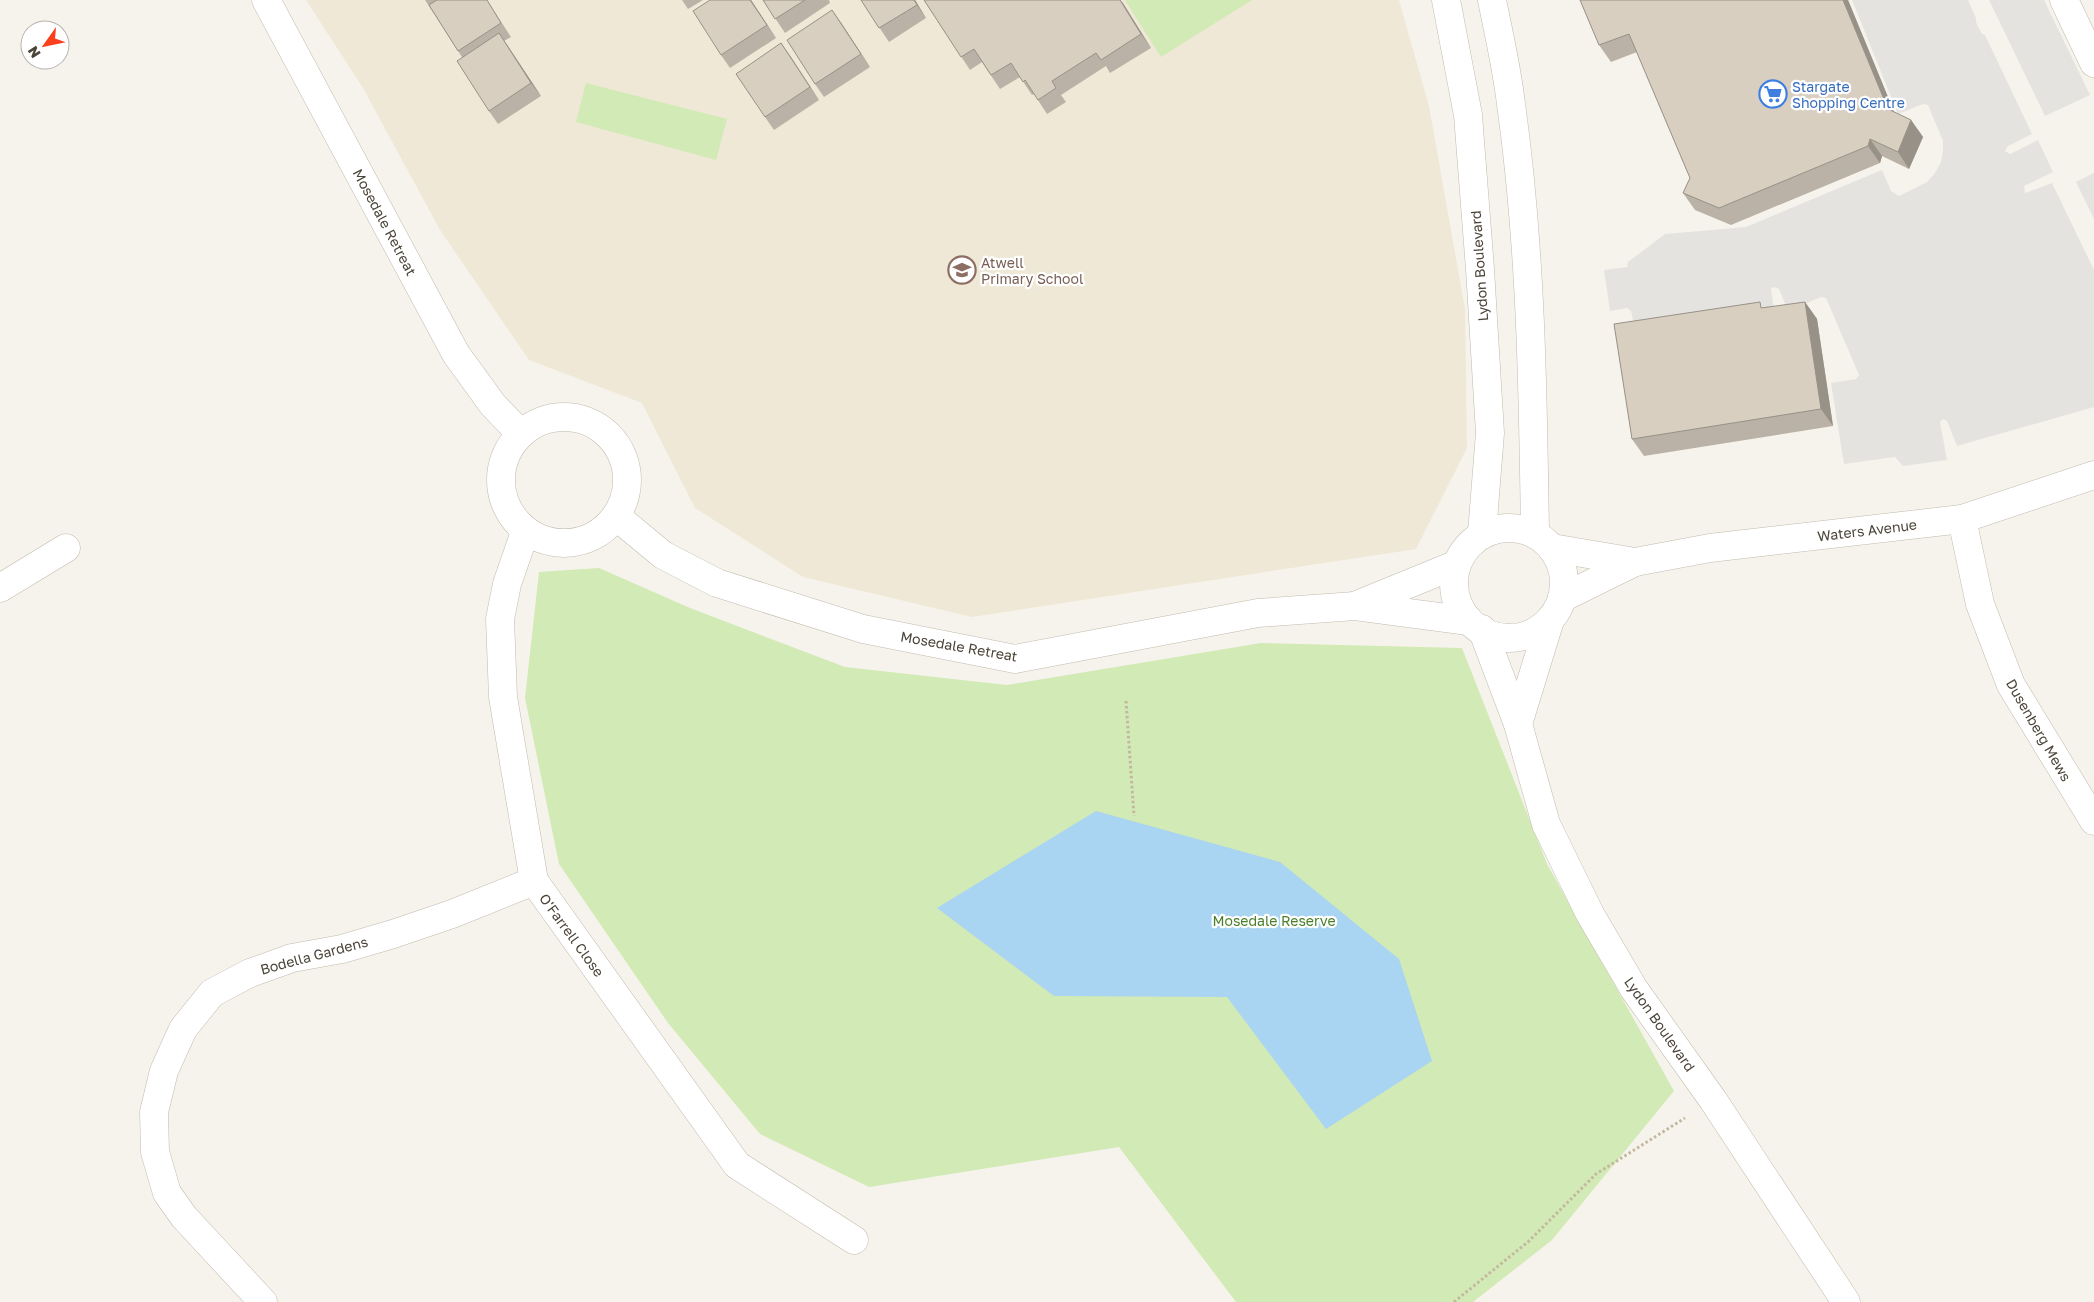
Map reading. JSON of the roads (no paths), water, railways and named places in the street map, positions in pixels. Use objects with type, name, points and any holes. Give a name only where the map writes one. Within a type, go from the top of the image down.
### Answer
[{"type":"street","name":"Mosedale Retreat","points":[[266,0],[456,354],[493,405],[520,433]]},
{"type":"street","name":"Lydon Boulevard","points":[[1446,0],[1468,115],[1490,433],[1482,533],[1465,548],[1456,565],[1454,596],[1475,625],[1518,724],[1546,824],[1590,914],[1634,989],[1714,1100],[1846,1302]]},
{"type":"street","points":[[1492,0],[1511,104],[1527,262],[1534,433],[1543,541],[1563,571],[1556,609],[1518,724]]},
{"type":"street","points":[[2064,0],[2094,63]]},
{"type":"street","points":[[565,416],[584,420],[607,434],[620,449],[626,464],[628,487],[617,516],[596,536],[573,544],[550,543],[525,532],[506,508],[500,479],[506,454],[520,433],[544,419],[565,416]]},
{"type":"street","name":"Waters Avenue","points":[[1556,609],[1635,562],[1710,548],[1962,519],[2094,475]]},
{"type":"street","name":"Mosedale Retreat","points":[[617,516],[663,555],[717,582],[863,629],[1016,658],[1258,613],[1355,606],[1475,625]]},
{"type":"street","name":"Dusenberg Mews","points":[[1962,519],[1980,604],[2011,685],[2094,820]]},
{"type":"street","points":[[1482,533],[1514,527],[1543,541]]},
{"type":"street","name":"O'Farrell Close","points":[[525,532],[507,584],[500,619],[503,697],[534,881],[738,1165],[854,1240]]},
{"type":"street","name":"Waters Avenue","points":[[1543,541],[1635,562]]},
{"type":"street","points":[[0,588],[66,548]]},
{"type":"street","name":"Mosedale Retreat","points":[[1355,606],[1456,565]]},
{"type":"street","points":[[1475,625],[1492,636],[1513,638],[1533,632],[1556,609]]},
{"type":"street","name":"Bodella Gardens","points":[[263,1302],[184,1217],[167,1193],[155,1152],[154,1112],[164,1071],[183,1029],[212,994],[250,973],[292,958],[342,948],[394,934],[452,914],[534,881]]},
{"type":"water","points":[[1096,811],[1280,862],[1399,959],[1432,1061],[1326,1129],[1227,997],[1054,996],[937,908]]},
{"type":"place","name":"Stargate Shopping Centre","points":[[1773,94]]},
{"type":"place","name":"Atwell Primary School","points":[[962,270]]},
{"type":"park label","name":"Mosedale Reserve","points":[[1274,920]]}]
